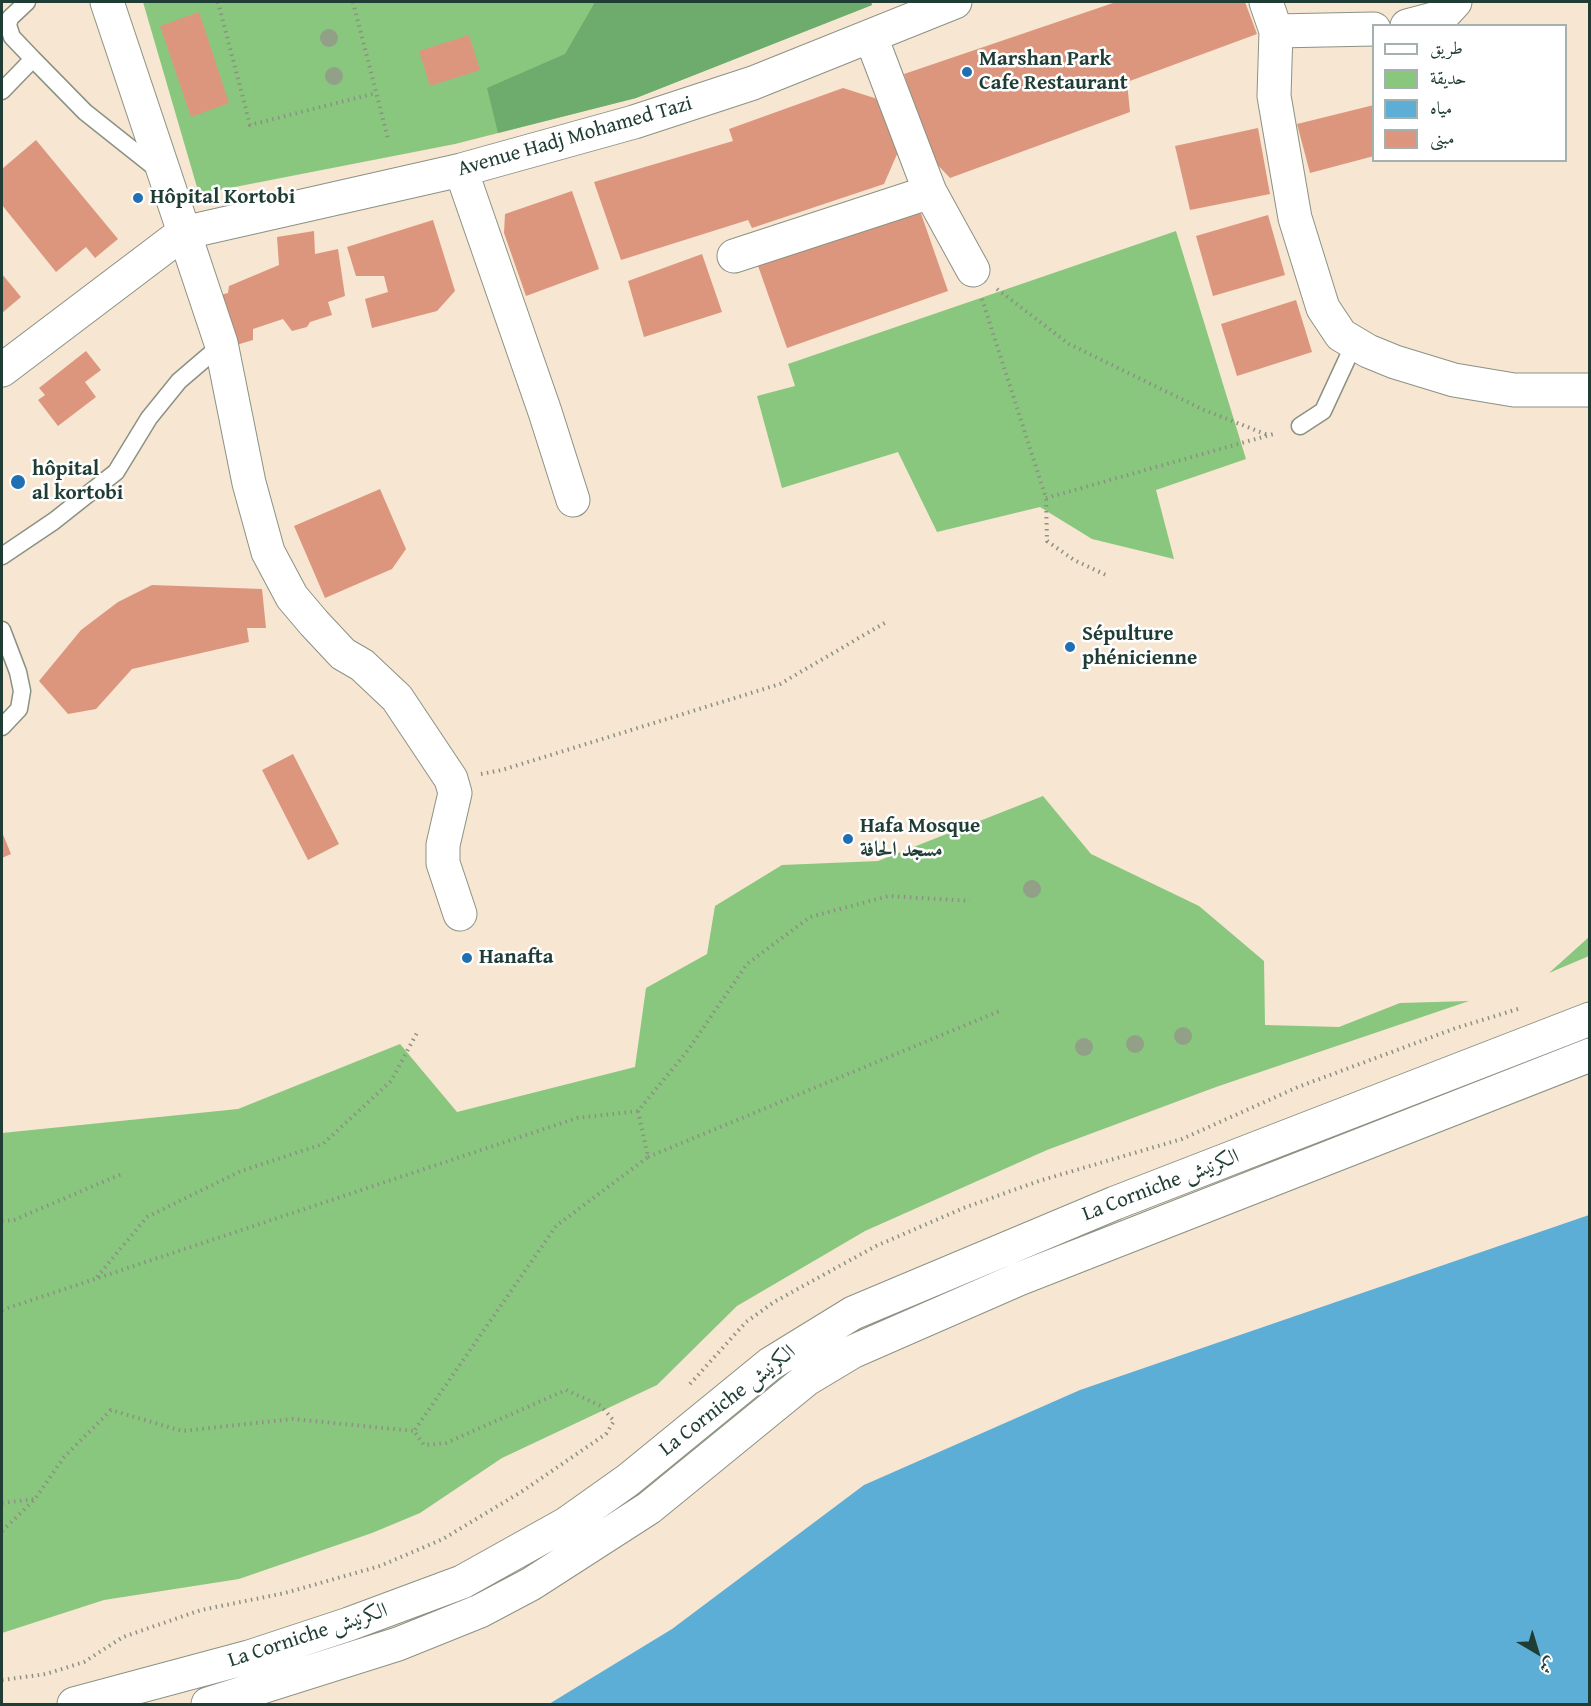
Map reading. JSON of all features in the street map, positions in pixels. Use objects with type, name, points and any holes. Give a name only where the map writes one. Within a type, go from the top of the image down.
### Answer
[{"type":"street","points":[[107,2],[183,233],[198,267],[221,345],[249,483],[268,552],[292,597],[343,654],[362,665],[397,698],[451,779],[455,793],[443,845],[442,863],[460,914]]},
{"type":"street","name":"Avenue Hadj Mohamed Tazi","points":[[183,233],[461,170],[688,105],[753,83],[955,2]]},
{"type":"street","points":[[1415,24],[1441,17],[1455,2]]},
{"type":"street","points":[[1372,29],[1271,16],[1274,96],[1295,218],[1323,308],[1341,335],[1354,344],[1395,362],[1484,386],[1550,392],[1590,390]]},
{"type":"street","points":[[871,37],[930,192],[973,270]]},
{"type":"street","points":[[461,170],[573,500]]},
{"type":"street","points":[[734,256],[930,192]]},
{"type":"street","points":[[2,370],[183,233]]},
{"type":"street","name":"La Corniche الكرنيش","points":[[74,1704],[249,1657],[349,1624],[462,1582],[566,1524],[628,1480],[770,1364],[853,1313],[1114,1203],[1590,1019]]},
{"type":"street","name":"La Corniche الكرنيش","points":[[208,1704],[398,1644],[480,1611],[531,1584],[649,1508],[807,1379],[852,1352],[1019,1280],[1590,1055]]},
{"type":"lane","points":[[27,2],[10,18],[8,25],[12,37],[85,112],[164,175]]},
{"type":"lane","points":[[2,91],[33,59]]},
{"type":"lane","points":[[1300,426],[1323,411],[1354,344]]},
{"type":"lane","points":[[2,556],[79,503],[116,472],[149,417],[179,381],[221,345]]},
{"type":"lane","points":[[2,630],[18,672],[22,691],[19,709],[2,727]]},
{"type":"path","points":[[218,2],[250,125],[376,93]]},
{"type":"path","points":[[353,2],[388,139]]},
{"type":"path","points":[[973,270],[1069,344],[1204,410],[1268,435]]},
{"type":"path","points":[[973,270],[1046,498],[1047,541],[1074,560],[1106,575]]},
{"type":"path","points":[[1046,498],[1300,426]]},
{"type":"path","points":[[451,779],[502,770],[780,684],[888,621]]},
{"type":"path","points":[[2,1310],[577,1118],[638,1111],[688,1050],[747,964],[810,917],[889,897],[970,901]]},
{"type":"path","points":[[414,1431],[556,1226],[648,1157],[1002,1010]]},
{"type":"path","points":[[95,1279],[147,1217],[241,1171],[323,1144],[391,1082],[418,1031]]},
{"type":"path","points":[[638,1111],[648,1157]]},
{"type":"path","points":[[2,1221],[14,1220],[124,1173]]},
{"type":"path","points":[[2,1531],[36,1498],[64,1457],[111,1410],[182,1431],[293,1419],[414,1431],[424,1445],[447,1443],[566,1390],[601,1406],[614,1421],[606,1434],[521,1492],[443,1539],[380,1566],[285,1593],[201,1610],[123,1637],[84,1662],[46,1674],[2,1680]]},
{"type":"path","points":[[2,1503],[36,1498]]},
{"type":"green space","points":[[143,2],[871,2],[872,5],[636,98],[455,144],[199,194]]},
{"type":"green space","points":[[595,2],[871,2],[872,5],[636,98],[498,133],[487,88],[565,54]]},
{"type":"green space","points":[[1176,231],[1246,459],[1156,490],[1174,559],[1092,539],[1040,507],[937,532],[898,452],[782,488],[757,396],[795,386],[788,364]]},
{"type":"green space","points":[[1043,796],[1091,854],[1199,906],[1264,961],[1265,1025],[1339,1027],[1400,1003],[1469,1001],[1216,1087],[1047,1150],[865,1231],[737,1306],[657,1385],[502,1458],[420,1513],[372,1533],[239,1579],[104,1600],[2,1633],[2,1133],[238,1109],[400,1044],[457,1112],[635,1067],[646,988],[707,954],[715,906],[782,865],[878,861]]},
{"type":"green space","points":[[1589,937],[1589,956],[1549,973]]},
{"type":"water","points":[[1589,1215],[1589,1704],[549,1704],[672,1629],[864,1485],[1080,1390]]},
{"type":"building","points":[[1116,2],[1245,2],[1257,34],[1127,82],[1130,112],[950,178],[932,159],[904,74]]},
{"type":"building","points":[[199,12],[229,103],[191,117],[160,26]]},
{"type":"building","points":[[469,35],[480,70],[430,86],[419,51]]},
{"type":"building","points":[[843,88],[887,102],[901,145],[884,184],[752,228],[748,220],[621,260],[594,182],[733,141],[729,129]]},
{"type":"building","points":[[1372,105],[1372,157],[1310,173],[1297,124]]},
{"type":"building","points":[[1258,128],[1270,194],[1190,210],[1175,146]]},
{"type":"building","points":[[36,140],[118,239],[95,258],[86,247],[56,272],[2,205],[2,169]]},
{"type":"building","points":[[572,191],[599,269],[526,296],[504,233],[505,214]]},
{"type":"building","points":[[918,205],[948,291],[787,348],[757,263]]},
{"type":"building","points":[[1268,215],[1285,275],[1213,296],[1196,236]]},
{"type":"building","points":[[433,220],[455,291],[437,311],[372,328],[365,299],[388,292],[384,276],[356,276],[347,247]]},
{"type":"building","points":[[314,231],[315,254],[338,249],[345,296],[328,302],[332,315],[310,322],[307,327],[292,331],[283,319],[253,329],[253,340],[233,346],[221,311],[227,309],[220,295],[228,293],[229,286],[279,265],[277,237]]},
{"type":"building","points":[[702,254],[722,312],[644,337],[628,281]]},
{"type":"building","points":[[2,274],[21,297],[2,313]]},
{"type":"building","points":[[1296,300],[1312,352],[1237,376],[1221,324]]},
{"type":"building","points":[[86,351],[101,370],[85,382],[96,397],[58,426],[38,400],[45,395],[39,388]]},
{"type":"building","points":[[380,489],[406,549],[392,569],[325,598],[294,526]]},
{"type":"building","points":[[152,585],[262,589],[266,628],[247,628],[249,642],[132,669],[96,709],[68,714],[39,681],[81,630],[118,602]]},
{"type":"building","points":[[293,754],[339,844],[308,860],[262,770]]},
{"type":"building","points":[[2,832],[11,854],[2,858]]},
{"type":"place","name":"Marshan Park Cafe Restaurant","points":[[967,72]]},
{"type":"place","name":"Hôpital Kortobi","points":[[138,198]]},
{"type":"place","name":"hôpital al kortobi","points":[[18,482]]},
{"type":"place","name":"Sépulture phénicienne","points":[[1070,647]]},
{"type":"place","name":"Hafa Mosque مسجد الحافة","points":[[848,839]]},
{"type":"place","name":"Hanafta","points":[[467,958]]}]
